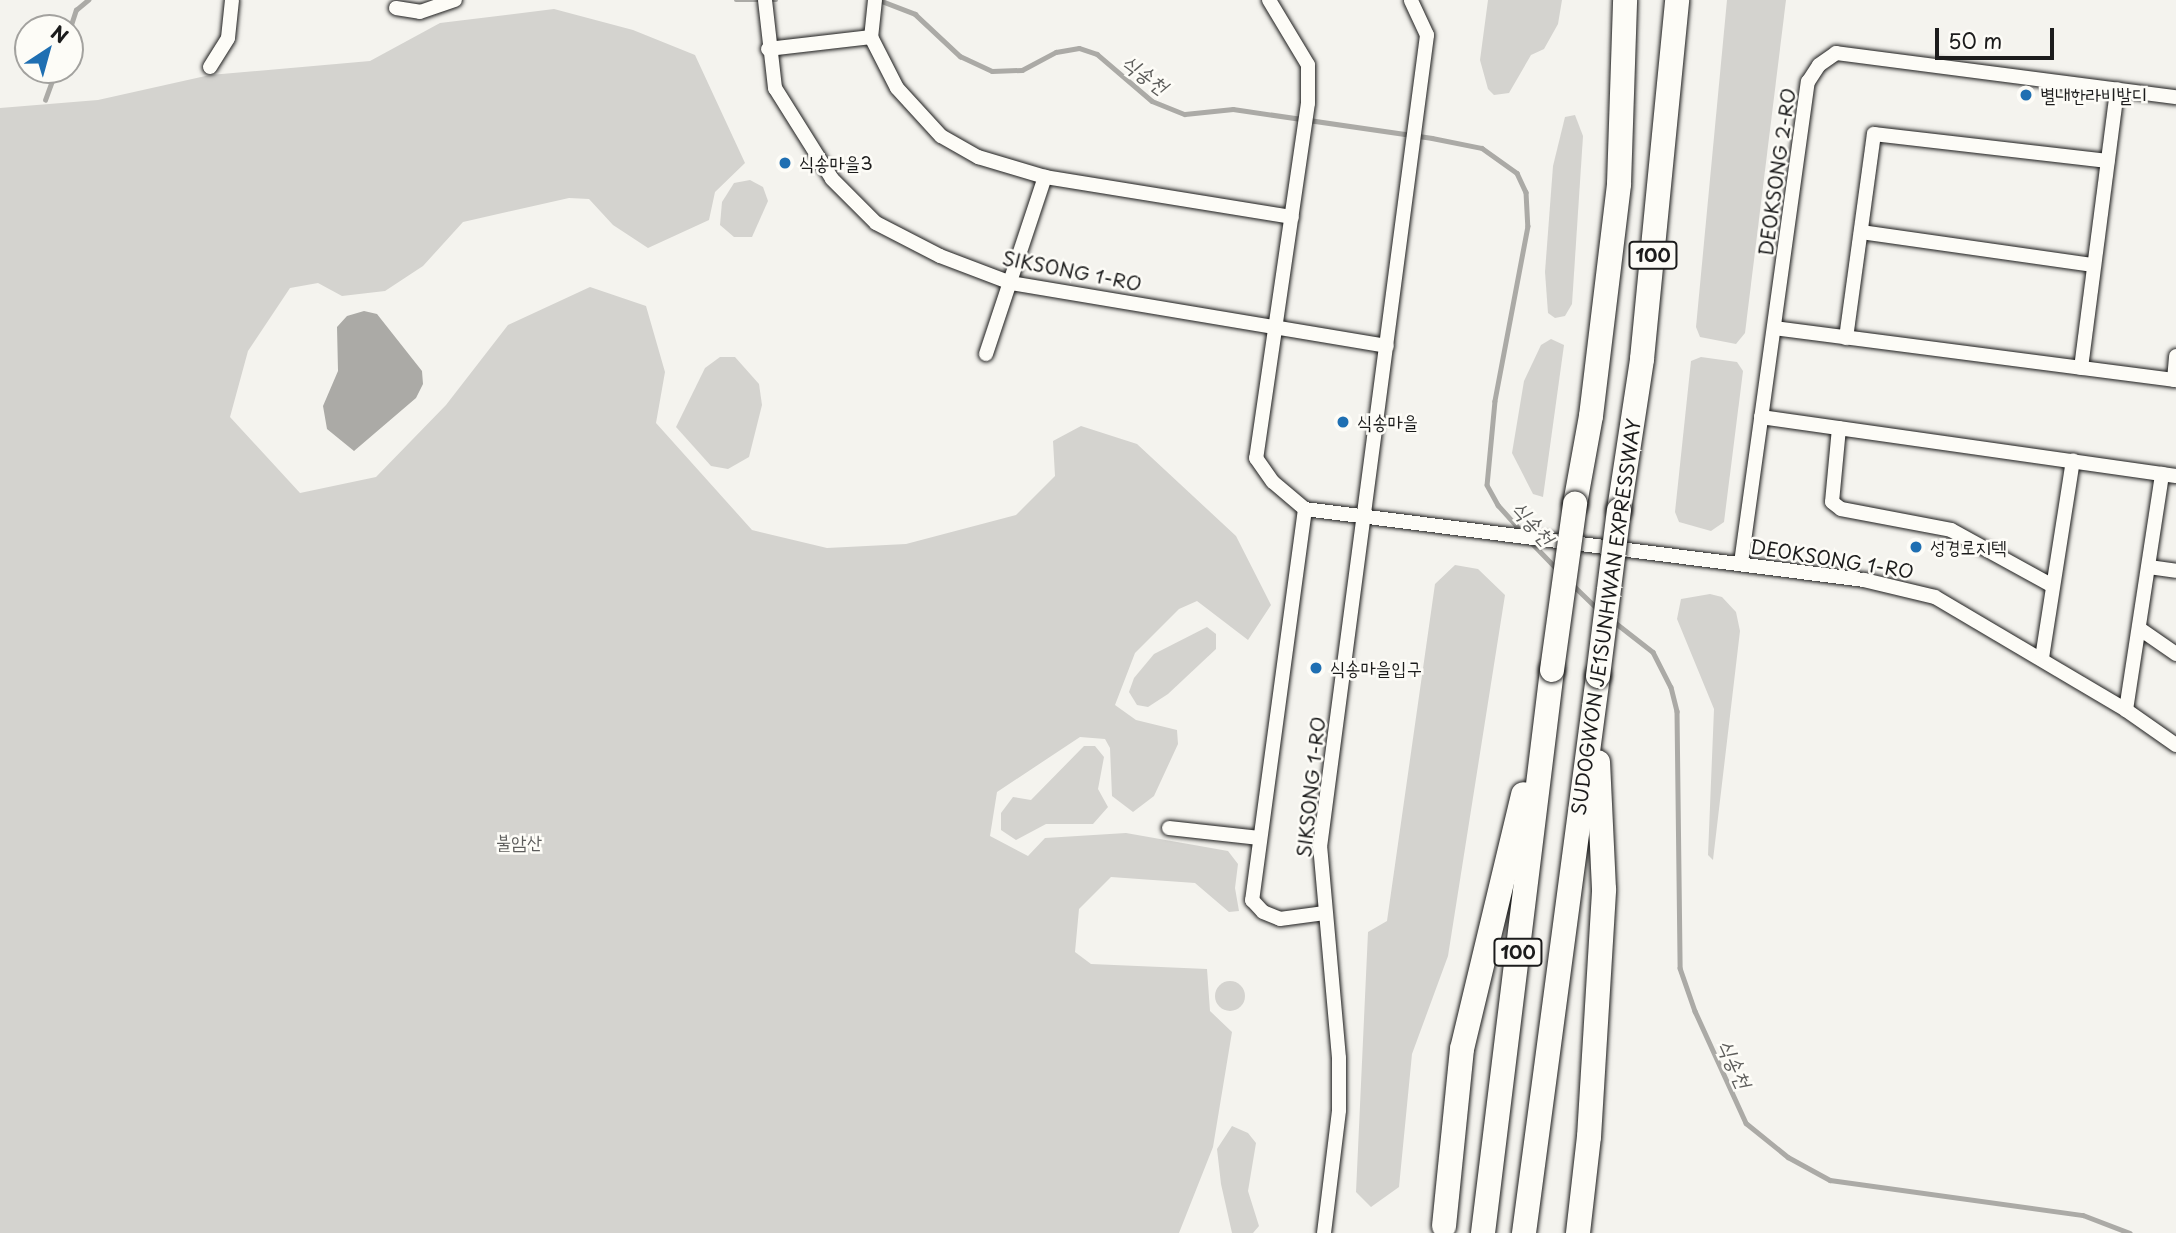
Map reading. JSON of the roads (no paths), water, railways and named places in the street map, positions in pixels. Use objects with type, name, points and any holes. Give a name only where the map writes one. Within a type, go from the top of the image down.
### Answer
[{"type":"highway","name":"100","points":[[1483,1233],[1551,679],[1575,504],[1591,416],[1619,184],[1625,0]]},
{"type":"highway","name":"SUDOGWON JE1SUNHWAN EXPRESSWAY","points":[[1524,1233],[1619,510],[1642,359],[1677,0]]},
{"type":"highway","points":[[1444,1226],[1462,1049],[1551,679]]},
{"type":"highway","points":[[1578,1233],[1589,1137],[1604,889],[1597,687]]},
{"type":"street","points":[[210,66],[228,38],[232,0]]},
{"type":"street","points":[[396,8],[420,12],[455,0]]},
{"type":"street","points":[[1269,0],[1308,65],[1307,109],[1256,458],[1273,482],[1305,509],[1364,516]]},
{"type":"street","name":"SIKSONG 1-RO","points":[[1324,1233],[1339,1110],[1339,1058],[1325,913],[1322,828],[1427,35],[1412,0]]},
{"type":"street","name":"SIKSONG 1-RO","points":[[765,7],[768,49],[775,88],[801,136],[832,179],[876,223],[940,256],[1011,283],[1387,346]]},
{"type":"street","points":[[874,7],[871,37],[897,88],[941,136],[978,157],[1045,177],[1292,217]]},
{"type":"street","points":[[768,49],[871,37]]},
{"type":"street","name":"DEOKSONG 2-RO","points":[[1741,563],[1808,82],[1819,65],[1836,53],[2176,97]]},
{"type":"street","points":[[2081,368],[2116,89]]},
{"type":"street","points":[[1846,338],[1874,134],[2108,160]]},
{"type":"street","points":[[986,354],[1045,177]]},
{"type":"street","points":[[1861,232],[2094,265]]},
{"type":"street","points":[[1774,328],[2175,380],[2176,356]]},
{"type":"street","points":[[1761,417],[2169,475],[2149,567],[2126,710]]},
{"type":"street","points":[[1839,428],[1832,502],[1840,509],[1951,530],[2053,586]]},
{"type":"street","points":[[2042,658],[2073,460]]},
{"type":"street","points":[[1305,509],[1252,900],[1263,912],[1280,919],[1325,913]]},
{"type":"street","name":"DEOKSONG 1-RO","points":[[1364,516],[1864,580],[1935,597],[2042,658],[2126,710],[2176,745]]},
{"type":"street","points":[[2149,567],[2176,570]]},
{"type":"street","points":[[2140,629],[2176,654]]},
{"type":"street","points":[[1169,828],[1259,838]]},
{"type":"waterway","name":"식송천","points":[[75,14],[88,0]]},
{"type":"waterway","name":"식송천","points":[[736,0],[776,0]]},
{"type":"waterway","name":"식송천","points":[[879,0],[915,14],[960,56],[992,71],[1022,70],[1056,52],[1079,48],[1097,54],[1152,101],[1185,114],[1233,109],[1432,138],[1482,148],[1517,173],[1526,192],[1528,226],[1495,401],[1487,485],[1498,505],[1524,534]]},
{"type":"waterway","name":"식송천","points":[[45,100],[51,84]]},
{"type":"waterway","name":"식송천","points":[[1532,543],[1557,569]]},
{"type":"waterway","name":"식송천","points":[[1573,585],[1597,608]]},
{"type":"waterway","name":"식송천","points":[[1612,620],[1653,652],[1671,687],[1677,711],[1680,968],[1695,1011],[1746,1123],[1788,1157],[1830,1180],[2083,1215],[2130,1233]]},
{"type":"place","name":"별내한라비발디","points":[[2026,95]]},
{"type":"place","name":"식송마을3","points":[[785,163]]},
{"type":"place","name":"식송마을","points":[[1343,422]]},
{"type":"place","name":"성경로지텍","points":[[1916,547]]},
{"type":"place","name":"식송마을입구","points":[[1316,668]]},
{"type":"park label","name":"불암산","points":[[519,842]]}]
